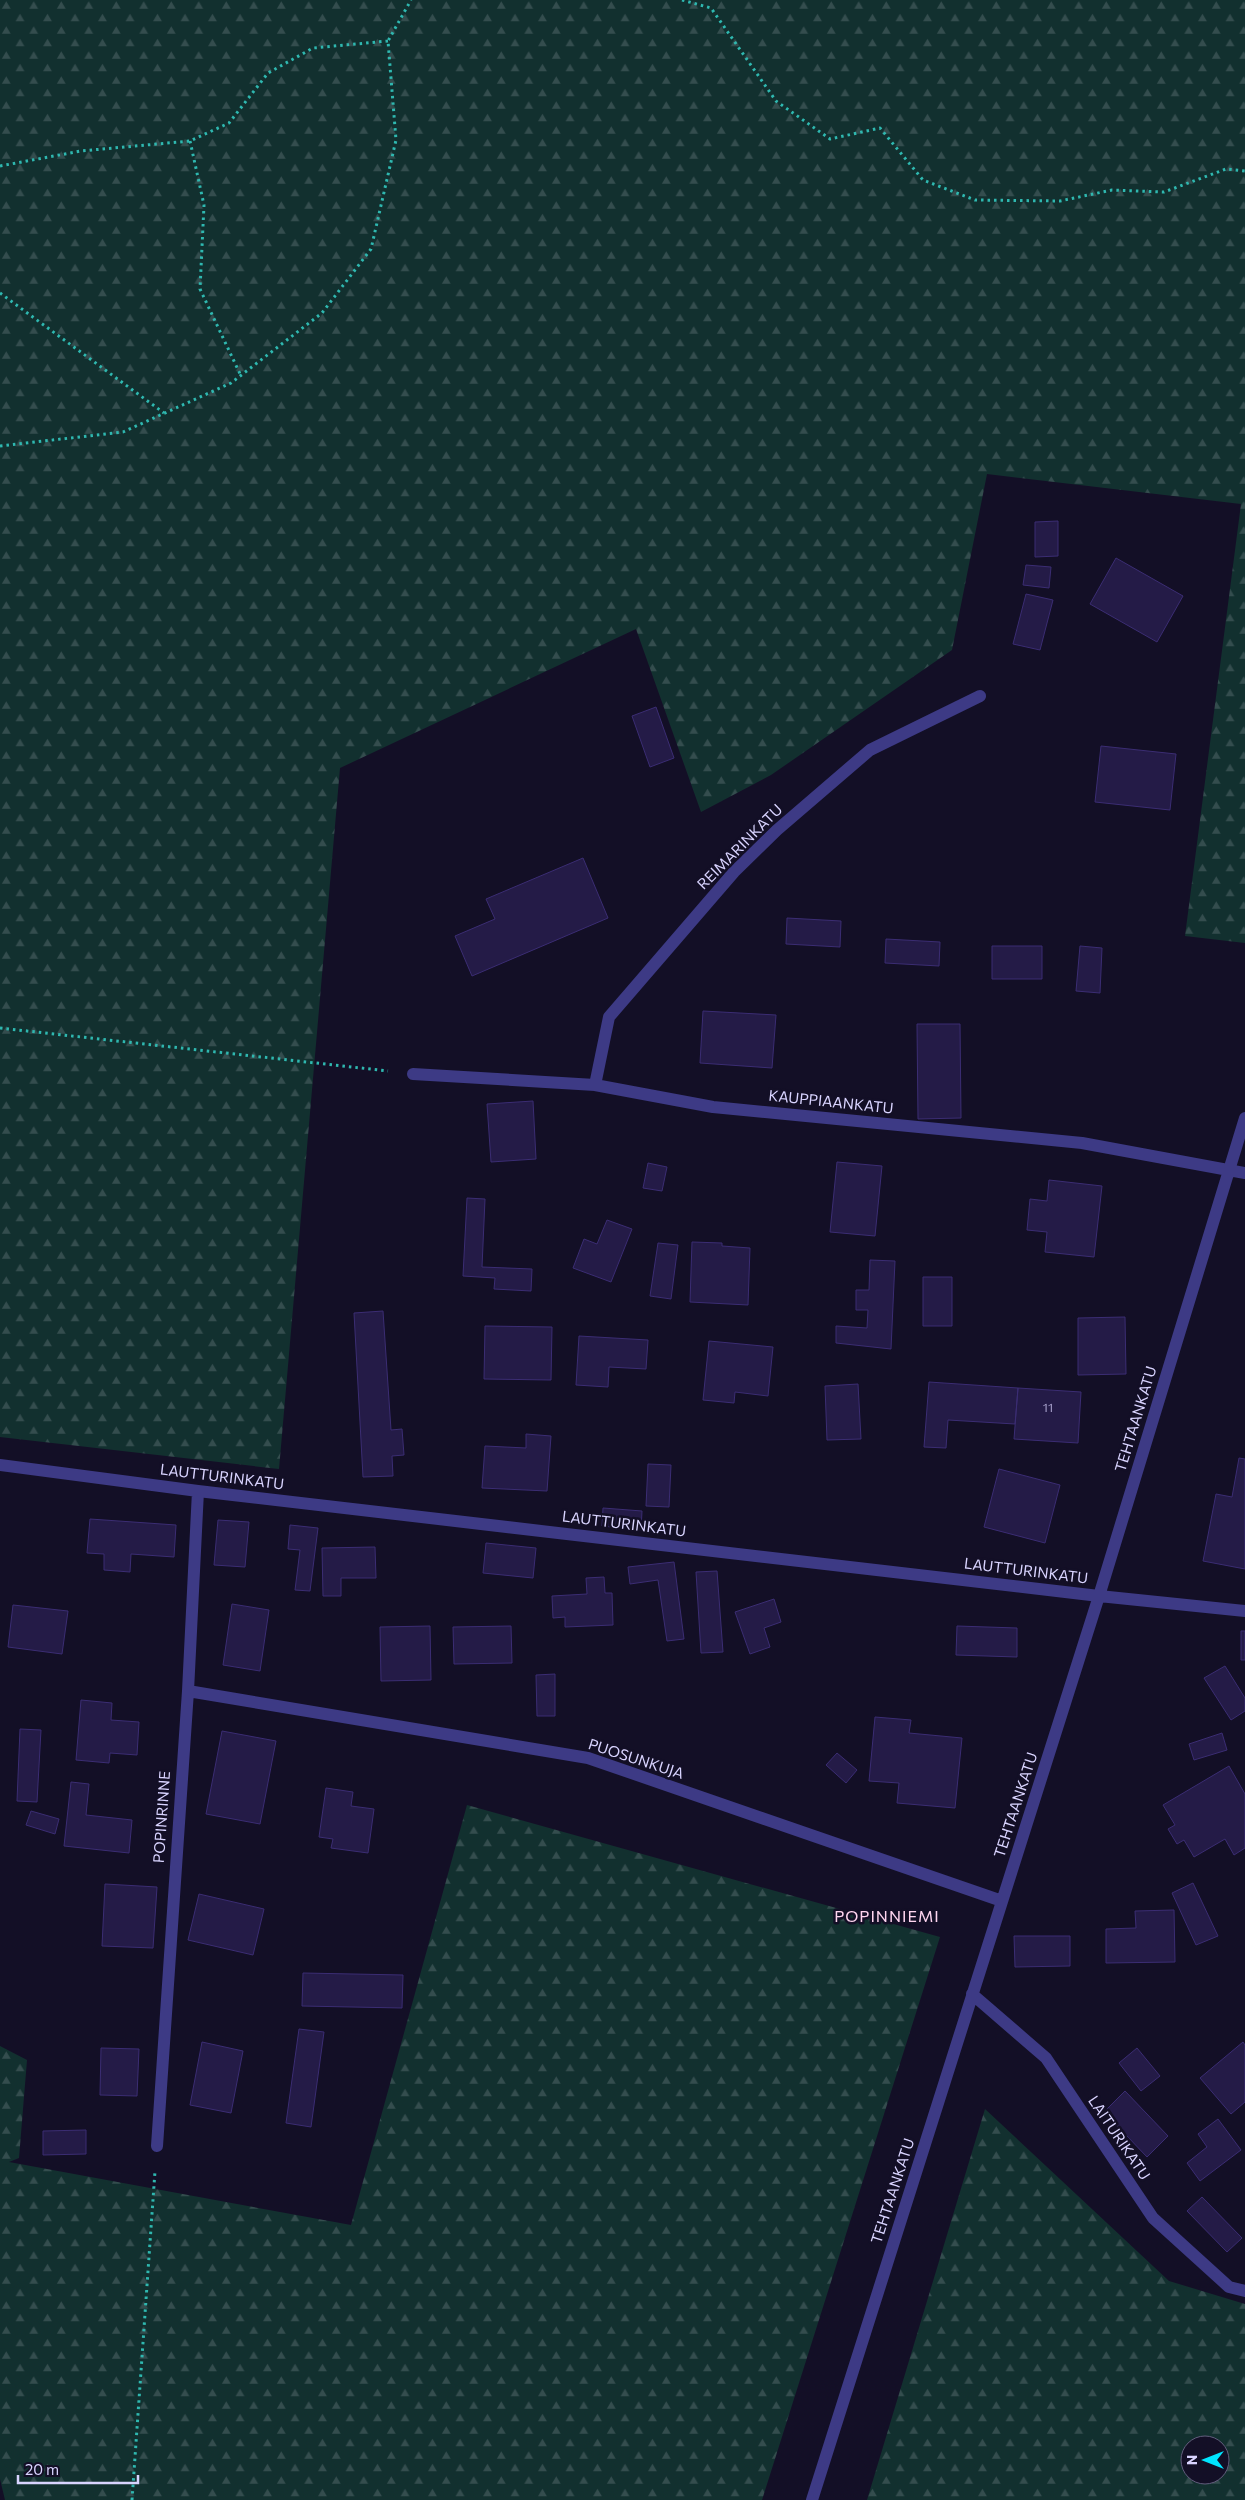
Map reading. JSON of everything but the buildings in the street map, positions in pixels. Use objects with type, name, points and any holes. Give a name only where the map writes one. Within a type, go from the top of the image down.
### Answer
[{"type":"street","name":"REIMARINKATU","points":[[595,1085],[609,1017],[734,872],[776,830],[870,750],[980,696]]},
{"type":"street","name":"KAUPPIAANKATU","points":[[413,1074],[595,1085],[713,1107],[1082,1144],[1228,1172],[1245,1173]]},
{"type":"street","name":"TEHTAANKATU","points":[[812,2500],[1099,1596],[1245,1118]]},
{"type":"street","name":"LAUTTURINKATU","points":[[0,1465],[1099,1596],[1245,1611]]},
{"type":"street","name":"POPINRINNE","points":[[157,2146],[188,1691],[198,1490]]},
{"type":"street","name":"PUOSUNKUJA","points":[[188,1691],[588,1758],[1002,1901]]},
{"type":"street","name":"LAITURIKATU","points":[[972,1994],[1046,2058],[1153,2218],[1229,2286],[1245,2291]]},
{"type":"path","points":[[0,446],[123,432],[231,383],[322,313],[371,249],[396,140],[388,41],[411,0]]},
{"type":"path","points":[[682,0],[712,8],[776,101],[830,139],[880,128],[923,180],[975,200],[1060,201],[1112,190],[1164,192],[1226,169],[1245,171]]},
{"type":"path","points":[[0,166],[81,151],[190,141],[229,123],[268,73],[313,48],[388,41]]},
{"type":"path","points":[[190,141],[204,205],[200,289],[241,376]]},
{"type":"path","points":[[0,293],[165,413]]},
{"type":"path","points":[[0,1028],[413,1074]]},
{"type":"path","points":[[132,2500],[157,2146]]},
{"type":"green space","points":[[0,0],[1245,0],[1245,943],[1185,936],[1241,504],[987,474],[952,650],[771,775],[701,812],[636,629],[340,768],[279,1469],[0,1437]]},
{"type":"green space","points":[[467,1805],[940,1937],[762,2500],[5,2500],[0,2479],[0,2046],[27,2060],[19,2158],[9,2162],[351,2225]]},
{"type":"green space","points":[[985,2109],[1169,2281],[1245,2304],[1245,2500],[867,2500]]},
{"type":"district","name":"POPINNIEMI","points":[[887,1916]]}]
